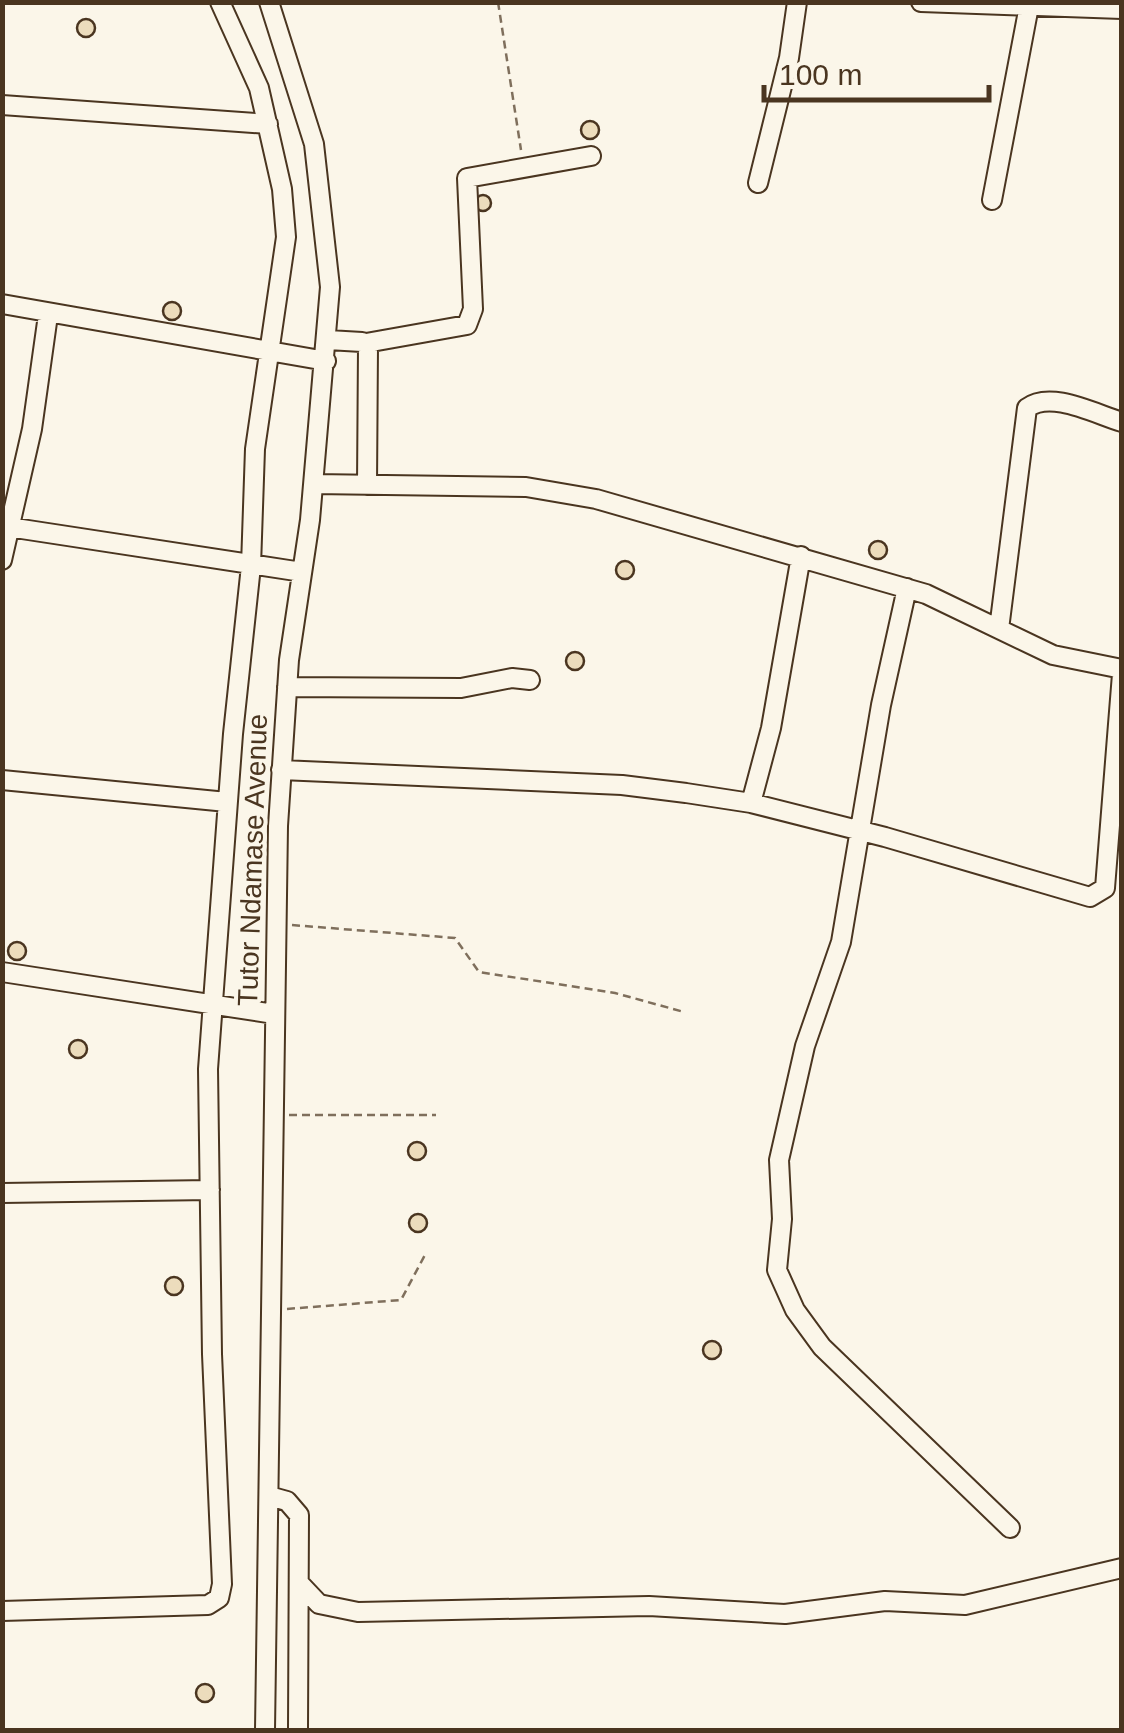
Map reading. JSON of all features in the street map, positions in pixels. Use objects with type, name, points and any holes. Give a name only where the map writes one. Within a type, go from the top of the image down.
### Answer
[{"type":"street","points":[[2,1611],[208,1605],[219,1598],[210,1190],[212,1006],[227,802],[251,566],[255,449],[272,312],[286,238],[282,189],[268,124],[252,67],[220,2]]},
{"type":"street","name":"Tutor Ndamase Avenue","points":[[265,1730],[280,770],[328,340],[327,236],[314,144],[269,2]]},
{"type":"street","points":[[758,183],[789,58],[796,2]]},
{"type":"street","points":[[921,2],[1122,9]]},
{"type":"street","points":[[992,200],[1029,6]]},
{"type":"street","points":[[4,99],[268,124]]},
{"type":"street","points":[[328,340],[366,343],[467,325],[472,309],[465,182],[472,176],[591,156]]},
{"type":"street","points":[[2,304],[326,361]]},
{"type":"street","points":[[2,560],[5,526],[32,429],[48,315]]},
{"type":"street","points":[[366,343],[367,485]]},
{"type":"street","points":[[1000,630],[1027,408],[1045,400],[1122,422]]},
{"type":"street","points":[[280,770],[622,785],[752,804],[1080,895],[1100,894],[1108,871],[1111,768],[1122,672],[1053,654],[907,588],[801,556],[663,522],[596,499],[526,487],[314,484]]},
{"type":"street","points":[[5,526],[302,572]]},
{"type":"street","points":[[752,804],[801,556]]},
{"type":"street","points":[[907,588],[881,705],[841,942],[805,1046],[779,1160],[782,1219],[778,1270],[796,1310],[822,1347],[1010,1528]]},
{"type":"street","points":[[287,687],[461,688],[512,678],[530,680]]},
{"type":"street","points":[[2,780],[227,802]]},
{"type":"street","points":[[2,972],[274,1014]]},
{"type":"street","points":[[2,1192],[210,1190]]},
{"type":"street","points":[[269,1496],[287,1502],[299,1515],[298,1730]]},
{"type":"street","points":[[301,1585],[319,1604],[358,1612],[649,1606],[786,1614],[885,1601],[965,1605],[1122,1568]]},
{"type":"path","points":[[498,2],[523,166]]},
{"type":"path","points":[[276,924],[455,938],[478,972],[615,993],[684,1012]]},
{"type":"path","points":[[272,1115],[436,1115]]},
{"type":"path","points":[[270,1310],[401,1300],[426,1253]]},
{"type":"building","points":[[86,19],[95,28],[86,37],[77,28]]},
{"type":"building","points":[[590,121],[599,130],[590,139],[581,130]]},
{"type":"building","points":[[483,195],[491,203],[483,211],[475,203]]},
{"type":"building","points":[[172,302],[181,311],[172,320],[163,311]]},
{"type":"building","points":[[878,541],[887,550],[878,559],[869,550]]},
{"type":"building","points":[[625,561],[634,570],[625,579],[616,570]]},
{"type":"building","points":[[575,652],[584,661],[575,670],[566,661]]},
{"type":"building","points":[[17,942],[26,951],[17,960],[8,951]]},
{"type":"building","points":[[78,1040],[87,1049],[78,1058],[69,1049]]},
{"type":"building","points":[[417,1142],[426,1151],[417,1160],[408,1151]]},
{"type":"building","points":[[418,1214],[427,1223],[418,1232],[409,1223]]},
{"type":"building","points":[[174,1277],[183,1286],[174,1295],[165,1286]]},
{"type":"building","points":[[712,1341],[721,1350],[712,1359],[703,1350]]},
{"type":"building","points":[[205,1684],[214,1693],[205,1702],[196,1693]]}]
